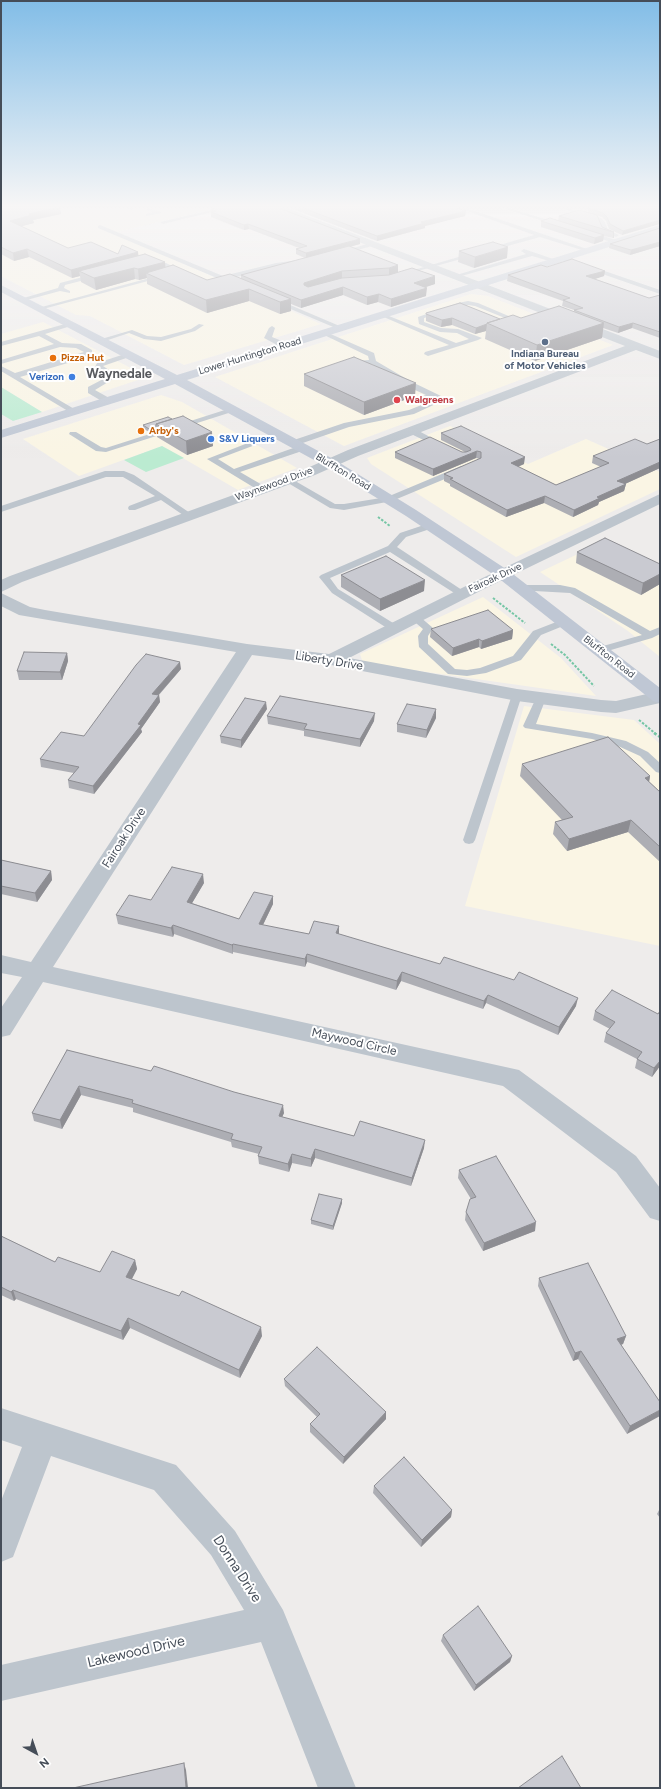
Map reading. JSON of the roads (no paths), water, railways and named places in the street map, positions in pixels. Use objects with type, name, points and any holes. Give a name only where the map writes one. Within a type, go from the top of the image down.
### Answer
[{"type":"main road","name":"Bluffton Road","points":[[8,291],[234,410],[330,463],[389,499],[503,574],[660,697]]},
{"type":"main road","name":"Lower Huntington Road","points":[[1,434],[457,291]]},
{"type":"street","points":[[495,291],[660,355]]},
{"type":"street","name":"Waynewood Drive","points":[[1,588],[16,579],[261,488],[287,480],[636,346]]},
{"type":"street","name":"Fairoak Drive","points":[[331,660],[462,594],[660,498]]},
{"type":"street","name":"Liberty Drive","points":[[1,598],[11,605],[25,611],[247,649],[331,660],[517,695],[616,707],[660,697]]},
{"type":"street","name":"Fairoak Drive","points":[[1,1028],[247,649]]},
{"type":"street","name":"Maywood Circle","points":[[1,964],[510,1077],[626,1164],[660,1209]]},
{"type":"street","name":"Donna Drive","points":[[1,1424],[164,1477],[223,1543],[271,1622],[337,1788]]},
{"type":"street","points":[[1,1545],[42,1437]]},
{"type":"street","name":"Lakewood Drive","points":[[1,1683],[271,1622]]},
{"type":"lane","points":[[22,299],[51,291]]},
{"type":"lane","points":[[68,291],[78,295],[88,296]]},
{"type":"lane","points":[[41,308],[105,291]]},
{"type":"lane","points":[[270,298],[340,328]]},
{"type":"lane","points":[[421,316],[460,304],[476,304],[526,322],[509,327]]},
{"type":"lane","points":[[537,318],[552,313]]},
{"type":"lane","points":[[382,315],[455,346]]},
{"type":"lane","points":[[421,316],[434,322]]},
{"type":"lane","points":[[421,316],[421,323],[440,330],[458,331]]},
{"type":"lane","points":[[1,344],[72,324]]},
{"type":"lane","points":[[102,340],[129,332],[146,338],[161,339],[193,330],[201,325]]},
{"type":"lane","points":[[428,354],[479,338],[446,326]]},
{"type":"lane","points":[[272,328],[268,338],[284,346]]},
{"type":"lane","points":[[39,333],[60,345]]},
{"type":"lane","points":[[324,333],[371,355],[373,362]]},
{"type":"lane","points":[[1,362],[60,345],[78,346],[89,352],[82,356],[14,376]]},
{"type":"lane","points":[[108,401],[91,391],[91,389],[102,381],[114,376],[99,367],[102,364],[131,355]]},
{"type":"lane","points":[[233,472],[347,425],[411,412],[434,404],[438,401],[438,398],[433,395],[407,383],[373,362],[358,363]]},
{"type":"lane","points":[[1,368],[73,412]]},
{"type":"lane","points":[[413,402],[433,395]]},
{"type":"lane","points":[[367,421],[399,407]]},
{"type":"lane","points":[[73,434],[99,449],[106,450],[125,446],[234,410]]},
{"type":"lane","points":[[412,431],[452,450]]},
{"type":"lane","points":[[261,488],[211,459],[276,434]]},
{"type":"lane","points":[[287,480],[333,506],[344,507],[389,499],[470,465]]},
{"type":"lane","points":[[1,509],[105,474],[124,474],[189,515]]},
{"type":"lane","points":[[132,508],[162,497]]},
{"type":"lane","points":[[394,628],[335,591],[324,577],[391,548],[403,535],[430,526]]},
{"type":"lane","points":[[391,548],[462,594]]},
{"type":"lane","points":[[520,588],[560,588],[572,590],[650,635]]},
{"type":"lane","points":[[415,618],[428,628],[423,636],[423,645],[452,672],[467,673],[482,672],[517,658],[537,633],[564,622]]},
{"type":"lane","points":[[600,650],[650,635],[660,630]]},
{"type":"lane","points":[[469,840],[517,695]]},
{"type":"lane","points":[[541,698],[529,726],[592,736],[622,744],[644,754],[660,769]]},
{"type":"place","name":"Indiana Bureau of Motor Vehicles","points":[[545,342]]},
{"type":"place","name":"Pizza Hut","points":[[53,358]]},
{"type":"place","name":"Verizon","points":[[72,377]]},
{"type":"place","name":"Walgreens","points":[[397,400]]},
{"type":"place","name":"Arby's","points":[[141,431]]},
{"type":"place","name":"S&V Liquers","points":[[211,439]]},
{"type":"district","name":"Waynedale","points":[[119,374]]}]
